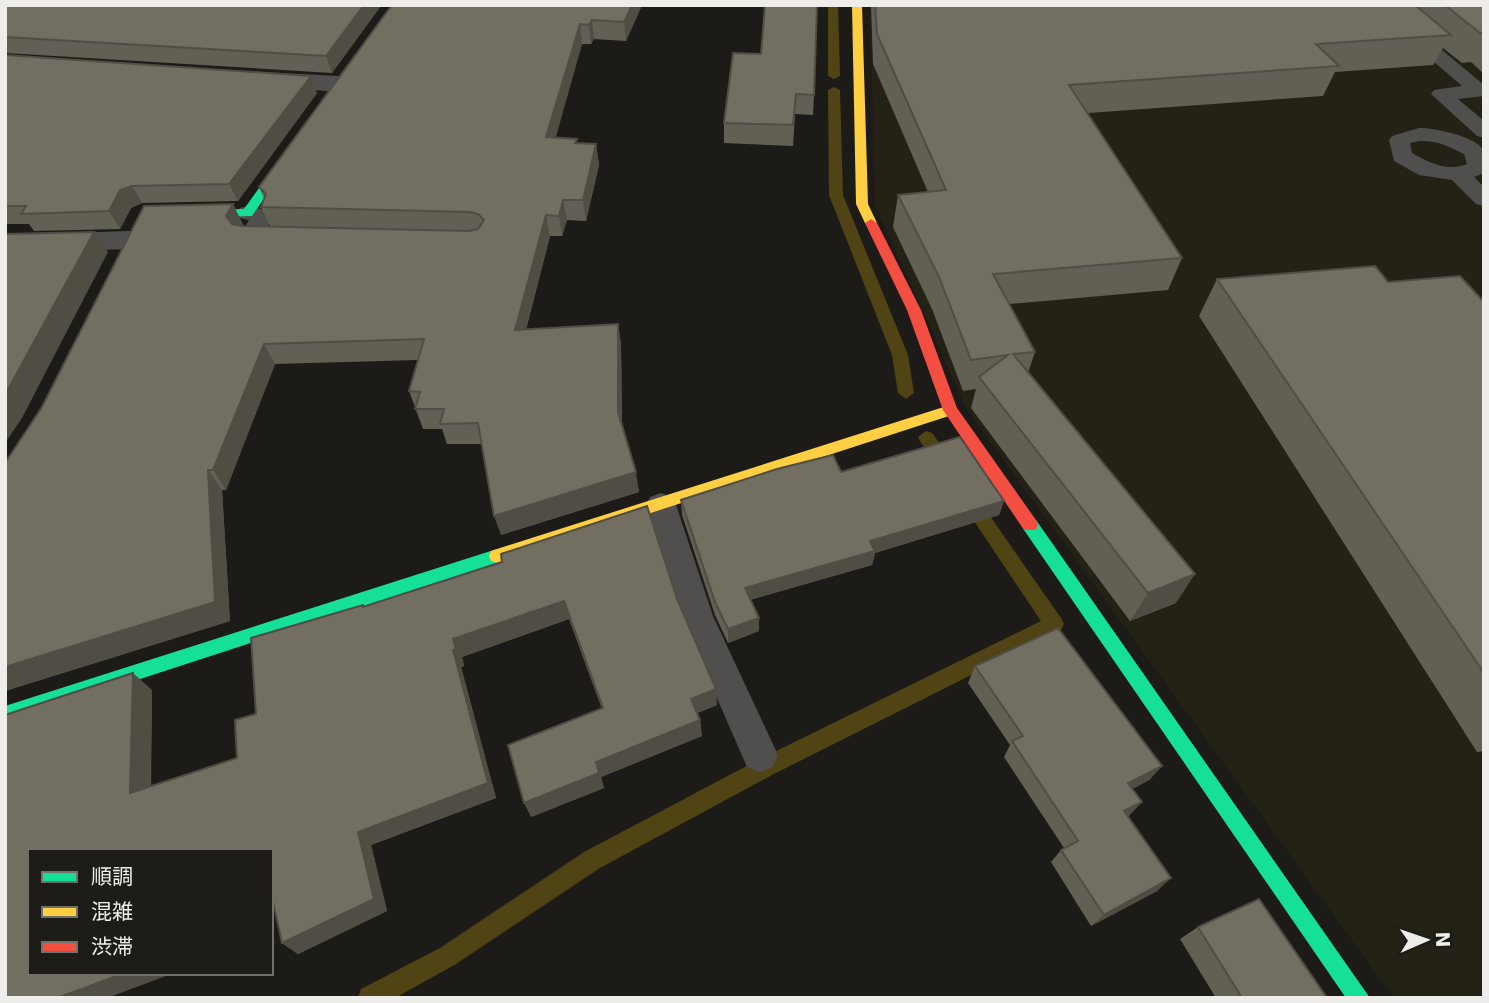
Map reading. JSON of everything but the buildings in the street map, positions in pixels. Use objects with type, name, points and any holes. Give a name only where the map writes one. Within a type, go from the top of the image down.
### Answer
[{"type":"street","points":[[857,5],[862,204],[914,310],[950,410],[1359,998]]},
{"type":"street","points":[[242,79],[338,84]]},
{"type":"street","points":[[169,215],[248,213],[300,138]]},
{"type":"street","points":[[5,244],[130,239]]},
{"type":"street","points":[[5,715],[950,410]]},
{"type":"lane","points":[[1377,5],[1479,91],[1441,94],[1484,132]]},
{"type":"lane","points":[[1474,169],[1484,199]]},
{"type":"lane","points":[[248,213],[262,216],[251,237],[304,238]]},
{"type":"lane","points":[[661,505],[696,616],[760,755]]},
{"type":"shaded area","points":[[870,5],[1484,5],[1484,998],[1394,998],[967,410],[875,205]]},
{"type":"waterway","points":[[833,5],[834,76]]},
{"type":"waterway","points":[[834,90],[836,195],[900,355],[906,393]]},
{"type":"waterway","points":[[926,437],[944,463]]},
{"type":"waterway","points":[[370,998],[448,956],[592,860],[764,768],[1054,624],[970,501]]},
{"type":"traffic: fast","points":[[184,214],[248,213],[291,151]]},
{"type":"traffic: fast","points":[[1030,525],[1359,998]]},
{"type":"traffic: fast","points":[[5,715],[497,556]]},
{"type":"traffic: slow","points":[[857,5],[862,204],[871,223]]},
{"type":"traffic: slow","points":[[497,556],[950,410]]},
{"type":"traffic: jam","points":[[871,223],[914,310],[950,410],[1030,525]]}]
